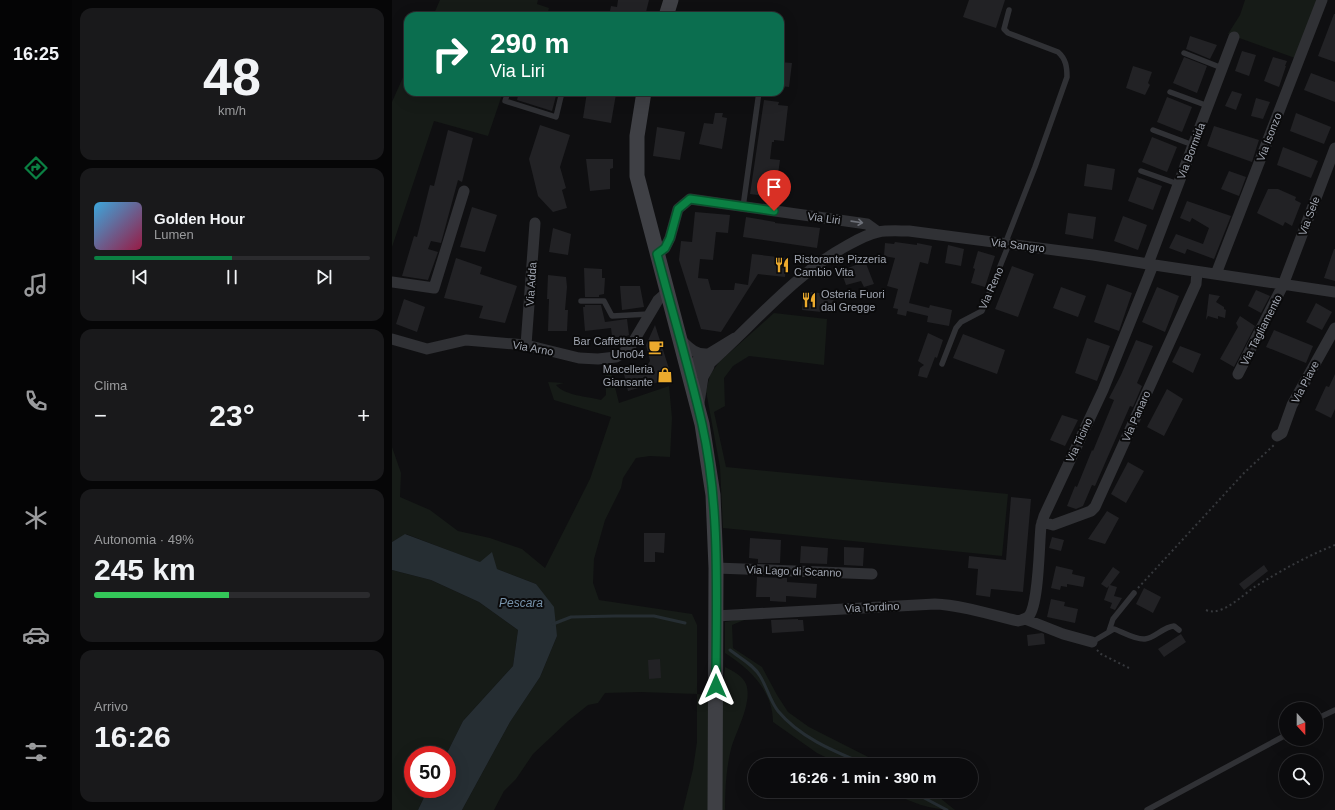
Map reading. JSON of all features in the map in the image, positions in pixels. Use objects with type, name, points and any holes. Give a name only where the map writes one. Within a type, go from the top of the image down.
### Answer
[{"type":"main road","points":[[667,12],[671,0]]},
{"type":"main road","points":[[643,96],[637,136],[636,176],[702,424],[712,489],[716,568],[715,810]]},
{"type":"street","name":"Via Isonzo","points":[[1216,274],[1322,0]]},
{"type":"street","name":"Via Bormida","points":[[1150,265],[1178,184],[1234,37]]},
{"type":"street","name":"Via Sele","points":[[1283,285],[1335,148]]},
{"type":"street","points":[[392,282],[434,288],[464,191]]},
{"type":"street","name":"Via Liri","points":[[657,254],[665,248],[670,238],[678,209],[690,199],[867,224],[878,232]]},
{"type":"street","name":"Via Adda","points":[[526,345],[535,223]]},
{"type":"street","name":"Via Sangro","points":[[689,374],[702,370],[710,358],[735,338],[818,263],[852,243],[878,232],[909,231],[1092,255],[1335,292]]},
{"type":"street","name":"Via Ticino","points":[[1025,619],[1030,615],[1035,597],[1042,522],[1103,390],[1150,265]]},
{"type":"street","name":"Via Panaro","points":[[1042,522],[1054,525],[1091,511],[1095,507],[1196,284],[1197,272]]},
{"type":"street","name":"Via Tagliamento","points":[[1238,374],[1283,285]]},
{"type":"street","name":"Via Arno","points":[[392,339],[427,349],[466,340],[526,345],[579,358],[598,359],[616,357],[629,349],[658,300],[667,292]]},
{"type":"street","name":"Via Piave","points":[[1277,436],[1282,434],[1292,405],[1335,328]]},
{"type":"street","points":[[679,338],[690,349],[698,354],[710,358]]},
{"type":"street","name":"Via Sangro","points":[[698,409],[703,377],[710,358]]},
{"type":"street","name":"Via Lago di Scanno","points":[[716,568],[872,574]]},
{"type":"street","name":"Via Tordino","points":[[716,616],[936,604],[957,606],[1018,621],[1025,619],[1063,634],[1092,642]]},
{"type":"lane","name":"Via Reno","points":[[942,364],[956,328],[961,322],[982,311],[1067,77],[1067,67],[1064,58],[1058,52],[1008,33],[1004,29],[1009,10]]},
{"type":"lane","points":[[1184,54],[1222,68]]},
{"type":"lane","points":[[1170,92],[1208,106]]},
{"type":"lane","points":[[507,96],[505,101],[556,117],[561,96]]},
{"type":"lane","points":[[743,206],[758,96]]},
{"type":"lane","points":[[1153,130],[1193,145]]},
{"type":"lane","points":[[1141,171],[1178,184]]},
{"type":"lane","points":[[580,301],[604,301],[612,316],[649,314]]},
{"type":"lane","points":[[1109,631],[1114,619],[1134,593]]},
{"type":"lane","points":[[1092,642],[1109,631],[1114,630],[1140,639],[1147,639],[1167,627],[1174,626],[1179,630]]},
{"type":"lane","points":[[1323,716],[1335,710]]},
{"type":"lane","points":[[1146,810],[1279,739]]},
{"type":"path","points":[[1134,593],[1244,473],[1275,443],[1277,436]]},
{"type":"path","points":[[1206,610],[1211,612],[1221,610],[1241,599],[1254,588],[1292,565],[1335,545]]},
{"type":"path","points":[[1092,642],[1093,647],[1101,654],[1129,668]]},
{"type":"shaded area","points":[[440,0],[538,0],[537,4],[549,8],[548,12],[435,12]]},
{"type":"shaded area","points":[[1245,0],[1318,0],[1295,58],[1228,34],[1240,15]]},
{"type":"shaded area","points":[[404,75],[404,96],[502,96],[488,136],[434,121],[392,247],[392,102]]},
{"type":"shaded area","points":[[774,313],[827,319],[824,365],[749,356],[733,366],[724,378],[725,406],[714,412],[726,467],[1008,494],[1002,556],[723,528],[720,467],[706,391],[710,375],[719,362]]},
{"type":"shaded area","points":[[605,363],[609,364],[619,403],[669,386],[672,418],[670,457],[650,456],[636,458],[623,478],[621,488],[605,520],[594,559],[593,583],[599,600],[692,614],[697,625],[697,694],[641,692],[605,693],[598,703],[588,705],[568,721],[533,754],[516,779],[504,791],[494,810],[462,810],[510,722],[540,677],[557,636],[536,584],[406,534],[392,542],[392,447],[401,473],[400,497],[430,510],[458,531],[490,538],[522,549],[545,568],[590,479],[611,417],[554,400],[548,382],[564,383],[556,385],[560,389],[571,394],[601,400],[606,395]]},
{"type":"shaded area","points":[[392,570],[431,580],[479,602],[518,630],[513,666],[463,721],[450,746],[404,746],[404,798],[424,798],[418,810],[392,810]]},
{"type":"shaded area","points":[[749,618],[732,625],[733,648],[762,667],[788,712],[809,727],[870,758],[827,758],[817,753],[773,722],[769,700],[758,682],[743,666],[725,653],[725,622]]},
{"type":"shaded area","points":[[725,667],[740,676],[745,681],[748,691],[746,708],[731,749],[728,764],[725,810],[683,810],[693,769],[697,742],[697,694],[722,696]]},
{"type":"shaded area","points":[[902,798],[940,798],[955,810],[937,809]]},
{"type":"water","name":"Pescara","points":[[405,534],[480,562],[492,552],[497,569],[536,584],[554,607],[557,636],[540,677],[510,722],[462,810],[418,810],[424,798],[456,798],[456,746],[450,746],[463,721],[513,666],[518,630],[479,602],[431,580],[392,570],[392,542]]},
{"type":"building","points":[[618,0],[649,0],[646,12],[610,12],[611,6],[617,7]]},
{"type":"building","points":[[969,0],[1005,0],[996,28],[963,17]]},
{"type":"building","points":[[1335,14],[1335,62],[1318,56]]},
{"type":"building","points":[[1190,36],[1217,45],[1210,59],[1186,49]]},
{"type":"building","points":[[1242,51],[1256,55],[1249,76],[1235,71]]},
{"type":"building","points":[[1184,57],[1207,66],[1197,93],[1173,83]]},
{"type":"building","points":[[1273,57],[1287,61],[1279,87],[1264,81]]},
{"type":"building","points":[[784,62],[792,63],[789,87],[784,86]]},
{"type":"building","points":[[1133,66],[1152,72],[1148,83],[1150,85],[1145,95],[1126,88]]},
{"type":"building","points":[[1311,73],[1335,82],[1335,102],[1304,90]]},
{"type":"building","points":[[1232,91],[1242,94],[1236,110],[1225,106]]},
{"type":"building","points":[[518,96],[556,96],[552,111],[517,100]]},
{"type":"building","points":[[586,96],[616,96],[611,123],[583,118]]},
{"type":"building","points":[[1167,97],[1192,107],[1182,132],[1157,122]]},
{"type":"building","points":[[1256,98],[1270,102],[1263,119],[1251,116]]},
{"type":"building","points":[[764,100],[779,102],[778,105],[788,106],[784,141],[774,140],[774,142],[772,142],[770,159],[780,160],[775,195],[766,194],[765,196],[750,194]]},
{"type":"building","points":[[715,113],[723,113],[722,117],[727,118],[722,149],[699,144],[704,123],[713,124]]},
{"type":"building","points":[[1296,113],[1331,127],[1324,144],[1290,131]]},
{"type":"building","points":[[540,125],[570,135],[560,167],[566,188],[562,190],[567,208],[553,212],[538,196],[529,159]]},
{"type":"building","points":[[1214,126],[1259,140],[1252,162],[1207,146]]},
{"type":"building","points":[[657,127],[685,132],[680,160],[653,156]]},
{"type":"building","points":[[448,130],[473,138],[462,182],[458,180],[441,243],[431,241],[428,249],[438,252],[428,280],[402,276],[414,236],[417,237],[430,185],[434,186]]},
{"type":"building","points":[[1152,137],[1177,147],[1167,172],[1142,162]]},
{"type":"building","points":[[1283,147],[1318,161],[1311,178],[1277,165]]},
{"type":"building","points":[[586,159],[613,159],[613,168],[610,169],[610,189],[590,191]]},
{"type":"building","points":[[1087,164],[1115,169],[1112,190],[1084,186]]},
{"type":"building","points":[[1229,171],[1246,177],[1239,196],[1221,189]]},
{"type":"building","points":[[1137,177],[1162,186],[1153,210],[1128,201]]},
{"type":"building","points":[[1268,189],[1278,189],[1296,197],[1295,200],[1301,203],[1292,226],[1285,222],[1283,226],[1257,213]]},
{"type":"building","points":[[1187,201],[1231,216],[1214,259],[1187,249],[1185,254],[1169,248],[1176,234],[1203,244],[1209,228],[1192,218],[1190,222],[1180,218]]},
{"type":"building","points":[[472,207],[497,215],[485,252],[460,247]]},
{"type":"building","points":[[695,212],[730,215],[728,233],[716,232],[713,260],[700,259],[698,278],[708,279],[711,290],[734,290],[735,283],[748,285],[752,254],[787,258],[785,277],[758,274],[721,332],[701,329],[679,260],[681,241],[692,242]]},
{"type":"building","points":[[1068,213],[1096,217],[1093,239],[1065,234]]},
{"type":"building","points":[[1123,216],[1147,225],[1138,250],[1114,241]]},
{"type":"building","points":[[746,217],[775,223],[820,228],[817,248],[743,237]]},
{"type":"building","points":[[553,228],[571,234],[568,255],[549,252]]},
{"type":"building","points":[[895,242],[917,245],[917,243],[932,246],[928,264],[920,262],[909,303],[929,308],[930,305],[952,310],[949,326],[927,322],[928,316],[907,311],[906,316],[897,314],[898,309],[893,308],[898,289],[887,286],[895,258],[884,256],[885,243],[894,244]]},
{"type":"building","points":[[948,245],[964,249],[961,266],[945,263]]},
{"type":"building","points":[[1335,249],[1335,281],[1324,278]]},
{"type":"building","points":[[978,251],[995,256],[985,287],[971,283],[975,269],[973,268]]},
{"type":"building","points":[[456,258],[482,267],[480,274],[517,286],[505,323],[479,318],[483,306],[444,298]]},
{"type":"building","points":[[865,261],[874,284],[864,287],[861,281],[846,285],[841,271]]},
{"type":"building","points":[[1012,266],[1034,274],[1018,317],[995,309]]},
{"type":"building","points":[[584,268],[602,269],[602,278],[605,278],[604,294],[599,295],[599,297],[585,297]]},
{"type":"building","points":[[548,275],[566,277],[567,287],[565,310],[568,310],[567,331],[548,331]]},
{"type":"building","points":[[1107,284],[1132,293],[1119,331],[1094,322]]},
{"type":"building","points":[[620,286],[640,286],[644,307],[622,310]]},
{"type":"building","points":[[1061,287],[1086,296],[1078,317],[1053,308]]},
{"type":"building","points":[[1157,287],[1179,296],[1165,332],[1142,322]]},
{"type":"building","points":[[1256,290],[1270,296],[1261,313],[1248,306]]},
{"type":"building","points":[[804,291],[834,295],[832,313],[802,310]]},
{"type":"building","points":[[1209,294],[1220,296],[1216,302],[1226,310],[1225,318],[1218,316],[1218,319],[1208,316],[1206,320]]},
{"type":"building","points":[[404,299],[425,307],[417,332],[396,324]]},
{"type":"building","points":[[1316,303],[1332,312],[1322,330],[1306,322]]},
{"type":"building","points":[[585,305],[601,305],[605,322],[627,319],[629,335],[624,337],[624,343],[613,344],[611,328],[585,331],[583,307],[585,307]]},
{"type":"building","points":[[1240,316],[1255,326],[1234,367],[1220,359],[1238,327],[1236,323]]},
{"type":"building","points":[[655,325],[672,378],[628,391],[624,374],[645,369],[650,361],[646,345]]},
{"type":"building","points":[[1274,330],[1313,346],[1306,363],[1266,347]]},
{"type":"building","points":[[928,333],[943,340],[937,358],[935,357],[927,378],[918,376],[920,368],[924,365],[918,361]]},
{"type":"building","points":[[963,334],[1005,350],[997,374],[953,358]]},
{"type":"building","points":[[1087,338],[1110,346],[1097,381],[1075,373]]},
{"type":"building","points":[[1136,340],[1153,346],[1137,383],[1142,386],[1133,407],[1130,406],[1095,486],[1092,485],[1083,506],[1076,509],[1067,506],[1075,486],[1077,487],[1092,450],[1093,451],[1114,400],[1109,398]]},
{"type":"building","points":[[1180,346],[1201,354],[1193,373],[1172,362]]},
{"type":"building","points":[[1335,374],[1335,409],[1331,418],[1315,410],[1326,386],[1329,387]]},
{"type":"building","points":[[1167,389],[1183,399],[1164,436],[1147,427]]},
{"type":"building","points":[[1062,415],[1078,420],[1065,446],[1050,440]]},
{"type":"building","points":[[1128,462],[1144,471],[1126,503],[1111,494]]},
{"type":"building","points":[[1011,497],[1031,499],[1023,592],[991,589],[990,597],[976,595],[978,569],[968,568],[969,556],[1006,560]]},
{"type":"building","points":[[1107,511],[1119,518],[1105,544],[1088,539]]},
{"type":"building","points":[[644,533],[665,533],[664,553],[655,552],[655,562],[644,562]]},
{"type":"building","points":[[1052,537],[1064,540],[1061,551],[1049,548]]},
{"type":"building","points":[[750,538],[781,540],[780,563],[758,563],[758,559],[749,558]]},
{"type":"building","points":[[801,546],[828,548],[827,564],[800,563]]},
{"type":"building","points":[[844,547],[864,548],[863,566],[844,565]]},
{"type":"building","points":[[1264,565],[1268,571],[1244,590],[1239,584]]},
{"type":"building","points":[[1056,566],[1073,570],[1072,574],[1085,577],[1083,587],[1067,584],[1067,587],[1061,586],[1060,590],[1051,588]]},
{"type":"building","points":[[1113,567],[1120,572],[1110,585],[1117,587],[1114,596],[1122,598],[1115,610],[1110,608],[1112,603],[1104,600],[1109,586],[1107,588],[1101,584]]},
{"type":"building","points":[[757,577],[787,578],[787,582],[817,584],[816,598],[786,596],[786,602],[770,601],[770,597],[756,597]]},
{"type":"building","points":[[1144,588],[1161,597],[1153,613],[1136,604]]},
{"type":"building","points":[[1051,599],[1065,602],[1064,606],[1078,609],[1075,623],[1047,617]]},
{"type":"building","points":[[771,620],[803,620],[804,631],[772,633]]},
{"type":"building","points":[[1044,634],[1045,644],[1028,646],[1027,635]]},
{"type":"building","points":[[1181,634],[1186,642],[1164,657],[1158,649]]},
{"type":"building","points":[[660,659],[661,678],[649,679],[648,660]]},
{"type":"waterway","points":[[553,624],[571,617],[615,616],[654,616],[685,623]]},
{"type":"waterway","points":[[730,650],[751,665],[757,672],[775,707],[787,721],[808,737],[850,758]]},
{"type":"waterway","points":[[924,798],[947,810]]},
{"type":"place","name":"Ristorante Pizzeria Cambio Vita","points":[[782,265]]},
{"type":"place","name":"Osteria Fuori dal Gregge","points":[[809,300]]},
{"type":"place","name":"Bar Caffetteria Uno04","points":[[656,347]]},
{"type":"place","name":"Macelleria Giansante","points":[[665,375]]},
{"type":"route","points":[[716,686],[716,568],[712,495],[709,470],[702,424],[657,254],[665,248],[670,238],[678,209],[690,199],[774,211]]}]
